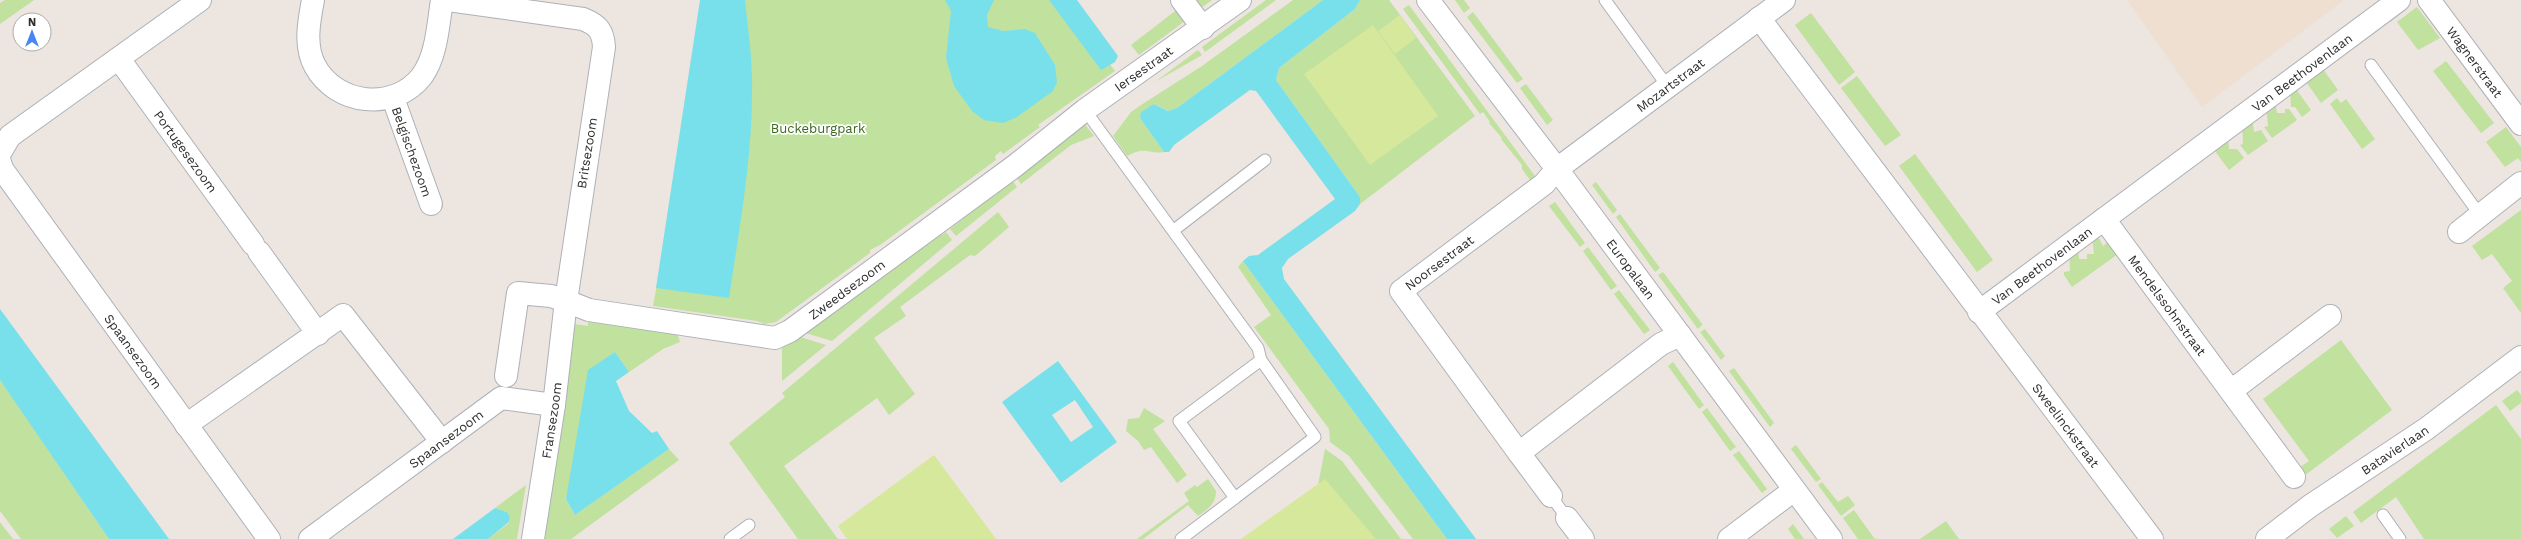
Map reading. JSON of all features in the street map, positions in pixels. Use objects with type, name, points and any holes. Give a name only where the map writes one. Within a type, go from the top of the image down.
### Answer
[{"type":"street","points":[[0,153],[10,136],[200,0]]},
{"type":"street","name":"Belgischezoom","points":[[313,0],[308,29],[310,49],[314,65],[329,85],[346,95],[364,99],[393,98],[410,88],[422,75],[432,58],[442,0]]},
{"type":"street","name":"Britsezoom","points":[[448,0],[583,19],[593,23],[603,35],[604,47],[566,301]]},
{"type":"street","points":[[1182,0],[1202,28]]},
{"type":"street","name":"Iersestraat","points":[[1085,110],[1240,0]]},
{"type":"street","name":"Europalaan","points":[[1428,0],[1557,169],[1831,539]]},
{"type":"street","name":"Mozartstraat","points":[[1557,169],[1784,0]]},
{"type":"street","name":"Wagnerstraat","points":[[2429,0],[2521,124]]},
{"type":"street","name":"Van Beethovenlaan","points":[[1759,18],[1979,312],[2396,1]]},
{"type":"street","name":"Portugesezoom","points":[[118,59],[318,334]]},
{"type":"street","name":"Belgischezoom","points":[[393,98],[432,204]]},
{"type":"street","name":"Zweedsezoom","points":[[566,301],[589,310],[775,338],[790,331],[1016,165],[1085,110]]},
{"type":"street","name":"Spaansezoom","points":[[0,162],[2,169],[269,539]]},
{"type":"street","name":"Noorsestraat","points":[[1557,169],[1551,178],[1401,291],[1583,539]]},
{"type":"street","points":[[2459,232],[2521,183]]},
{"type":"street","name":"Mendelssohnstraat","points":[[2104,219],[2294,477]]},
{"type":"street","points":[[506,376],[518,293],[551,296],[566,301]]},
{"type":"street","name":"Fransezoom","points":[[533,539],[554,405],[566,301]]},
{"type":"street","name":"Sweelinckstraat","points":[[1979,312],[2152,539]]},
{"type":"street","points":[[186,424],[318,334],[343,315],[442,442]]},
{"type":"street","points":[[2231,391],[2330,316]]},
{"type":"street","points":[[1519,453],[1661,344],[1680,335]]},
{"type":"street","name":"Batavierlaan","points":[[2267,539],[2310,506],[2426,429],[2521,357]]},
{"type":"street","name":"Spaansezoom","points":[[310,539],[501,398],[554,405]]},
{"type":"street","points":[[1730,539],[1794,490]]},
{"type":"lane","points":[[1605,0],[1668,87]]},
{"type":"lane","points":[[2371,65],[2480,215]]},
{"type":"lane","points":[[1085,110],[1174,230],[1258,348],[1261,360],[1315,437],[1181,539]]},
{"type":"lane","points":[[1174,230],[1265,160]]},
{"type":"lane","points":[[1235,498],[1179,421],[1261,360]]},
{"type":"lane","points":[[2383,515],[2400,539]]},
{"type":"lane","points":[[730,539],[749,525]]},
{"type":"shaded area","points":[[2127,0],[2344,0],[2202,107]]},
{"type":"green space","points":[[5,0],[34,0],[17,12],[12,12],[12,16],[0,24],[0,3]]},
{"type":"green space","name":"Buckeburgpark","points":[[710,0],[1061,0],[1115,71],[1038,125],[1040,127],[1003,154],[1001,151],[995,156],[996,160],[880,245],[870,250],[870,253],[776,322],[765,324],[757,321],[653,306]]},
{"type":"green space","points":[[1194,0],[1212,0],[1201,8]]},
{"type":"green space","points":[[1266,0],[1276,0],[1205,52],[1202,47]]},
{"type":"green space","points":[[1293,0],[1323,0],[1177,108],[1169,111],[1154,104],[1140,118],[1164,152],[1139,151],[1127,156],[1113,136],[1131,112],[1202,66]]},
{"type":"green space","points":[[1360,0],[1389,0],[1475,116],[1360,204],[1360,197],[1276,80],[1279,68],[1355,9]]},
{"type":"green space","points":[[1455,0],[1464,0],[1470,8],[1464,13]]},
{"type":"green space","points":[[1409,5],[1535,176],[1530,180],[1522,169],[1522,165],[1489,123],[1490,122],[1483,112],[1480,114],[1403,9]]},
{"type":"green space","points":[[2417,7],[2440,38],[2418,50],[2397,22]]},
{"type":"green space","points":[[1179,8],[1185,21],[1139,55],[1131,45]]},
{"type":"green space","points":[[1473,12],[1523,79],[1517,83],[1467,17]]},
{"type":"green space","points":[[1811,13],[1855,72],[1839,85],[1795,25]]},
{"type":"green space","points":[[1400,15],[1416,38],[1395,54],[1378,31]]},
{"type":"green space","points":[[1373,25],[1438,116],[1370,165],[1304,74]]},
{"type":"green space","points":[[1198,50],[1202,55],[1155,82]]},
{"type":"green space","points":[[2446,61],[2494,123],[2481,133],[2433,71]]},
{"type":"green space","points":[[2320,65],[2338,90],[2321,103],[2304,79]]},
{"type":"green space","points":[[1857,76],[1901,135],[1885,146],[1841,88]]},
{"type":"green space","points":[[1526,84],[1553,120],[1547,125],[1520,88]]},
{"type":"green space","points":[[2294,86],[2311,110],[2302,117],[2295,107],[2291,107],[2290,89]]},
{"type":"green space","points":[[2337,98],[2341,103],[2346,99],[2375,139],[2362,149],[2330,104]]},
{"type":"green space","points":[[2275,99],[2277,113],[2285,113],[2285,109],[2289,109],[2297,120],[2272,138],[2264,127],[2268,126],[2266,107]]},
{"type":"green space","points":[[2252,118],[2254,132],[2261,130],[2268,141],[2248,155],[2240,145],[2243,144],[2242,124]]},
{"type":"green space","points":[[1084,123],[1094,136],[1071,145],[1021,184],[1014,174]]},
{"type":"green space","points":[[2506,127],[2521,147],[2521,162],[2518,158],[2505,167],[2486,142]]},
{"type":"green space","points":[[2228,135],[2229,149],[2237,149],[2244,158],[2229,170],[2212,147]]},
{"type":"green space","points":[[1915,154],[1993,260],[1977,272],[1899,166]]},
{"type":"green space","points":[[1010,177],[1017,187],[956,236],[950,229],[963,219],[964,210]]},
{"type":"green space","points":[[1596,182],[1617,210],[1613,214],[1592,185]]},
{"type":"green space","points":[[1555,202],[1585,243],[1580,247],[1549,206]]},
{"type":"green space","points":[[2521,210],[2521,313],[2503,288],[2512,281],[2492,254],[2482,260],[2472,246]]},
{"type":"green space","points":[[998,212],[1009,227],[975,256],[970,255],[900,307],[906,316],[874,338],[915,394],[889,415],[877,398],[784,466],[838,539],[798,539],[729,443],[785,397],[782,393]]},
{"type":"green space","points":[[1620,214],[1660,268],[1655,272],[1616,217]]},
{"type":"green space","points":[[946,232],[952,240],[832,341],[799,331],[932,233],[942,235]]},
{"type":"green space","points":[[2096,233],[2103,246],[2109,241],[2118,254],[2072,287],[2064,275],[2064,272],[2070,271],[2069,253],[2078,246],[2079,259],[2087,259],[2087,254],[2094,254],[2092,236]]},
{"type":"green space","points":[[1588,247],[1617,286],[1611,290],[1583,251]]},
{"type":"green space","points":[[1243,261],[1447,539],[1413,539],[1349,456],[1330,442],[1329,429],[1254,327],[1271,315],[1238,267]]},
{"type":"green space","points":[[1663,272],[1703,325],[1698,329],[1658,275]]},
{"type":"green space","points":[[1619,290],[1650,330],[1644,334],[1614,294]]},
{"type":"green space","points":[[588,317],[677,333],[680,342],[663,349],[629,372],[615,352],[566,499],[575,515],[669,449],[679,460],[571,539],[542,539],[575,324],[588,326]]},
{"type":"green space","points":[[1705,329],[1725,356],[1721,360],[1700,332]]},
{"type":"green space","points":[[794,335],[826,345],[782,381],[782,348],[784,343]]},
{"type":"green space","points":[[2341,340],[2392,410],[2300,479],[2294,471],[2309,461],[2263,399]]},
{"type":"green space","points":[[1673,362],[1704,405],[1699,409],[1668,366]]},
{"type":"green space","points":[[1734,368],[1774,423],[1770,427],[1729,371]]},
{"type":"green space","points":[[0,380],[109,539],[21,539],[0,511]]},
{"type":"green space","points":[[2517,390],[2521,395],[2521,403],[2510,411],[2502,401]]},
{"type":"green space","points":[[2496,405],[2521,439],[2521,539],[2424,539],[2396,497],[2361,523],[2353,512]]},
{"type":"green space","points":[[1144,408],[1165,421],[1153,429],[1187,475],[1177,483],[1151,447],[1144,450],[1138,441],[1126,431],[1128,419],[1139,418]]},
{"type":"green space","points":[[1707,408],[1736,447],[1730,451],[1702,412]]},
{"type":"green space","points":[[1796,445],[1821,479],[1816,482],[1791,449]]},
{"type":"green space","points":[[1325,449],[1342,461],[1401,539],[1354,539],[1317,490]]},
{"type":"green space","points":[[1739,451],[1767,489],[1762,493],[1733,455]]},
{"type":"green space","points":[[934,455],[996,539],[847,539],[838,526]]},
{"type":"green space","points":[[1208,479],[1216,491],[1216,496],[1213,503],[1208,508],[1198,516],[1188,505],[1143,539],[1137,539],[1189,501],[1184,493],[1195,485],[1197,487]]},
{"type":"green space","points":[[1325,479],[1376,539],[1241,539]]},
{"type":"green space","points":[[1822,482],[1838,502],[1848,496],[1855,505],[1841,516],[1818,485]]},
{"type":"green space","points":[[526,485],[517,539],[488,539],[509,523],[510,517],[507,512],[495,508]]},
{"type":"green space","points":[[1854,510],[1874,538],[1877,539],[1858,539],[1843,518]]},
{"type":"green space","points":[[2346,516],[2354,526],[2337,538],[2329,529]]},
{"type":"green space","points":[[1946,521],[1959,539],[1920,539]]},
{"type":"green space","points":[[0,522],[13,539],[0,539]]},
{"type":"green space","points":[[1793,524],[1804,539],[1795,539],[1788,529]]},
{"type":"water","points":[[700,0],[745,0],[750,46],[752,80],[750,144],[729,298],[656,288]]},
{"type":"water","points":[[945,0],[994,0],[987,15],[988,27],[1003,31],[1025,29],[1035,33],[1055,65],[1057,82],[1053,91],[1017,117],[1003,123],[984,120],[972,111],[954,86],[946,58],[951,11]]},
{"type":"water","points":[[1049,0],[1077,0],[1118,56],[1115,62],[1101,70]]},
{"type":"water","points":[[1323,0],[1360,0],[1355,9],[1279,68],[1276,80],[1360,197],[1360,204],[1355,211],[1288,259],[1282,268],[1284,279],[1476,539],[1447,539],[1243,261],[1249,256],[1258,255],[1335,199],[1256,91],[1250,90],[1174,145],[1169,152],[1164,152],[1140,118],[1141,112],[1154,104],[1168,111],[1177,108]]},
{"type":"water","points":[[0,309],[169,539],[109,539],[0,380]]},
{"type":"water","points":[[615,352],[629,372],[616,381],[629,411],[652,433],[657,431],[669,449],[575,515],[566,499],[588,370]]},
{"type":"water","points":[[1058,361],[1117,442],[1061,483],[1002,402]],"holes":[[[1075,400],[1093,427],[1071,442],[1052,415]]]},
{"type":"water","points":[[495,508],[507,512],[510,517],[509,522],[488,539],[453,539]]}]
